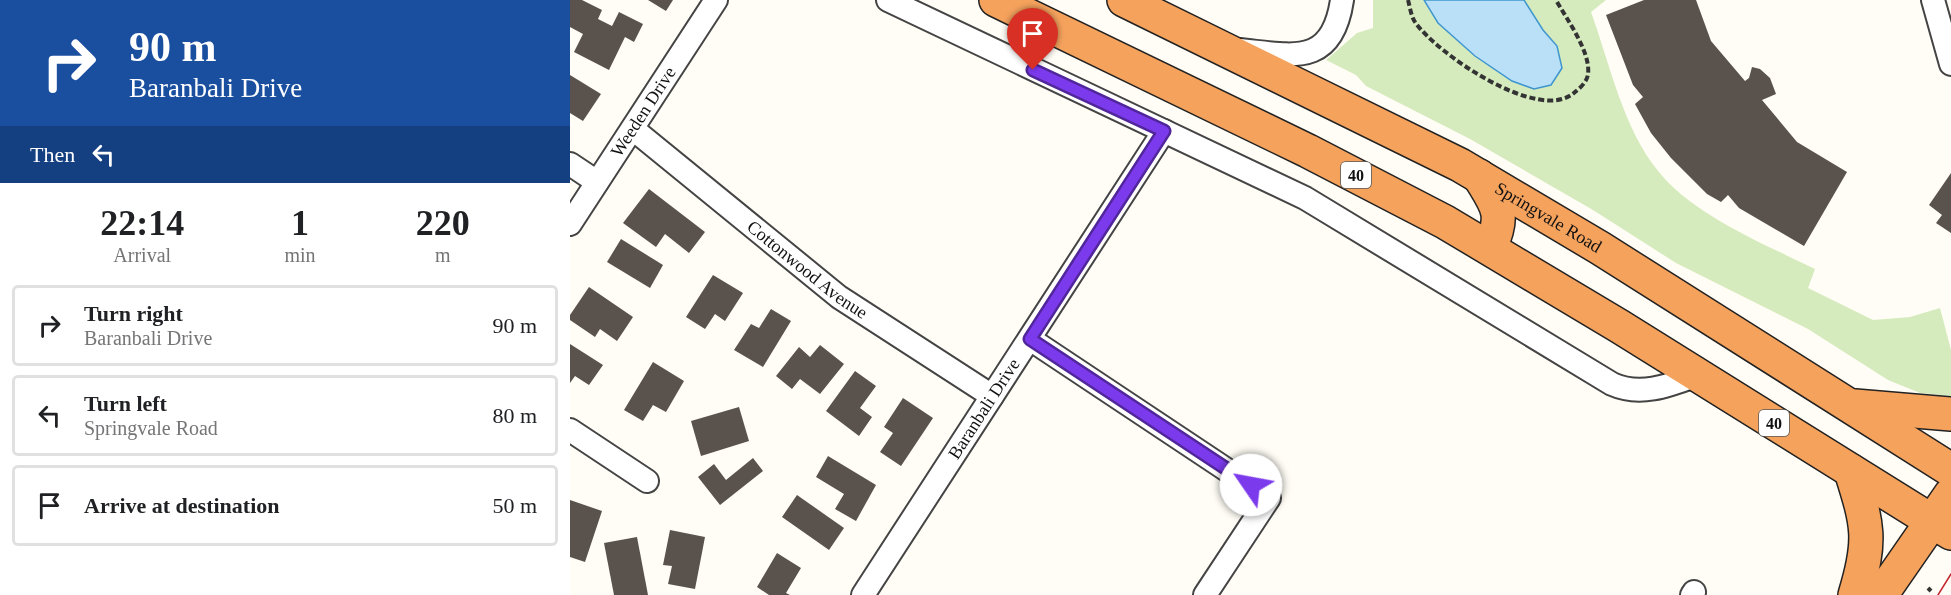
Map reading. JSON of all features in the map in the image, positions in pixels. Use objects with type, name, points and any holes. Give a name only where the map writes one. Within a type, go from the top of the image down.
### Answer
[{"type":"highway","name":"40","points":[[996,0],[1366,180],[1490,248],[1942,528]]},
{"type":"highway","name":"Springvale Road","points":[[1124,0],[1363,115],[1479,176],[1569,229],[1951,470]]},
{"type":"highway","points":[[1479,176],[1500,216],[1498,230],[1490,248]]},
{"type":"highway","points":[[1850,405],[1951,414]]},
{"type":"highway","points":[[1851,471],[1863,509],[1867,535],[1865,567],[1855,595]]},
{"type":"highway","points":[[1881,595],[1942,528],[1951,494]]},
{"type":"street","name":"Weeden Drive","points":[[570,224],[716,0]]},
{"type":"street","points":[[888,0],[1305,198],[1612,384],[1631,389],[1661,388],[1697,375]]},
{"type":"street","points":[[1933,0],[1947,59],[1951,64]]},
{"type":"street","points":[[1228,50],[1293,55],[1311,53],[1329,39],[1338,20],[1342,1]]},
{"type":"street","name":"Cottonwood Avenue","points":[[633,129],[839,297],[992,396]]},
{"type":"street","name":"Baranbali Drive","points":[[863,595],[1164,131]]},
{"type":"street","points":[[570,164],[597,182]]},
{"type":"street","points":[[1030,339],[1269,498],[1205,595]]},
{"type":"street","points":[[570,430],[646,481]]},
{"type":"path","points":[[1408,0],[1414,21],[1442,50],[1522,97],[1554,101],[1570,97],[1583,85],[1588,73],[1578,33],[1556,0]]},
{"type":"green space","points":[[1373,0],[1606,0],[1591,12],[1627,116],[1636,136],[1659,172],[1673,188],[1710,215],[1731,228],[1815,269],[1808,288],[1873,320],[1910,317],[1940,308],[1951,350],[1951,396],[1920,393],[1888,380],[1808,329],[1676,263],[1593,210],[1470,139],[1366,86],[1356,75],[1326,60],[1357,33],[1373,28]]},
{"type":"water","points":[[1424,0],[1524,0],[1543,30],[1557,46],[1562,68],[1551,85],[1534,89],[1512,81],[1475,56],[1438,23]]},
{"type":"building","points":[[570,0],[582,0],[602,10],[598,19],[612,26],[619,12],[643,24],[634,42],[625,37],[609,70],[574,52],[583,34],[570,27]]},
{"type":"building","points":[[648,0],[673,0],[666,11]]},
{"type":"building","points":[[1644,0],[1696,0],[1711,41],[1745,81],[1749,78],[1752,67],[1760,69],[1770,78],[1776,94],[1762,100],[1797,142],[1847,172],[1804,246],[1739,208],[1728,195],[1721,202],[1707,194],[1671,158],[1651,133],[1635,104],[1643,97],[1633,85],[1606,15]]},
{"type":"building","points":[[570,75],[601,94],[583,121],[570,113]]},
{"type":"building","points":[[1951,173],[1951,233],[1936,223],[1942,215],[1929,205]]},
{"type":"building","points":[[649,189],[705,232],[689,253],[665,234],[656,247],[623,223]]},
{"type":"building","points":[[621,239],[663,265],[650,288],[607,262]]},
{"type":"building","points":[[713,275],[743,293],[725,321],[715,314],[705,329],[686,317]]},
{"type":"building","points":[[589,287],[633,317],[617,341],[600,329],[595,337],[570,320],[570,315]]},
{"type":"building","points":[[771,309],[791,321],[763,367],[734,350],[751,324],[759,328]]},
{"type":"building","points":[[570,344],[603,365],[589,385],[575,376],[570,383]]},
{"type":"building","points":[[820,345],[844,364],[820,394],[800,379],[792,389],[776,376],[799,347],[810,357]]},
{"type":"building","points":[[653,362],[684,381],[666,412],[653,405],[643,421],[624,410]]},
{"type":"building","points":[[855,371],[876,386],[860,408],[872,417],[859,436],[826,411]]},
{"type":"building","points":[[903,398],[933,418],[901,466],[880,452],[893,433],[884,427]]},
{"type":"building","points":[[739,407],[749,441],[701,456],[691,421]]},
{"type":"building","points":[[828,456],[876,485],[856,521],[835,509],[844,494],[816,477]]},
{"type":"building","points":[[753,458],[763,471],[720,505],[698,477],[714,464],[726,480]]},
{"type":"building","points":[[797,495],[844,528],[829,550],[782,517]]},
{"type":"building","points":[[570,500],[602,511],[585,562],[570,557]]},
{"type":"building","points":[[670,530],[705,537],[695,589],[668,584],[672,566],[663,565]]},
{"type":"building","points":[[637,537],[648,595],[614,595],[604,543]]},
{"type":"building","points":[[777,553],[801,568],[786,593],[790,595],[769,595],[757,587]]},
{"type":"tram line","points":[[1938,595],[1951,574]]},
{"type":"route","points":[[1033,70],[1164,131],[1156,148],[1030,339],[1251,485]]}]
